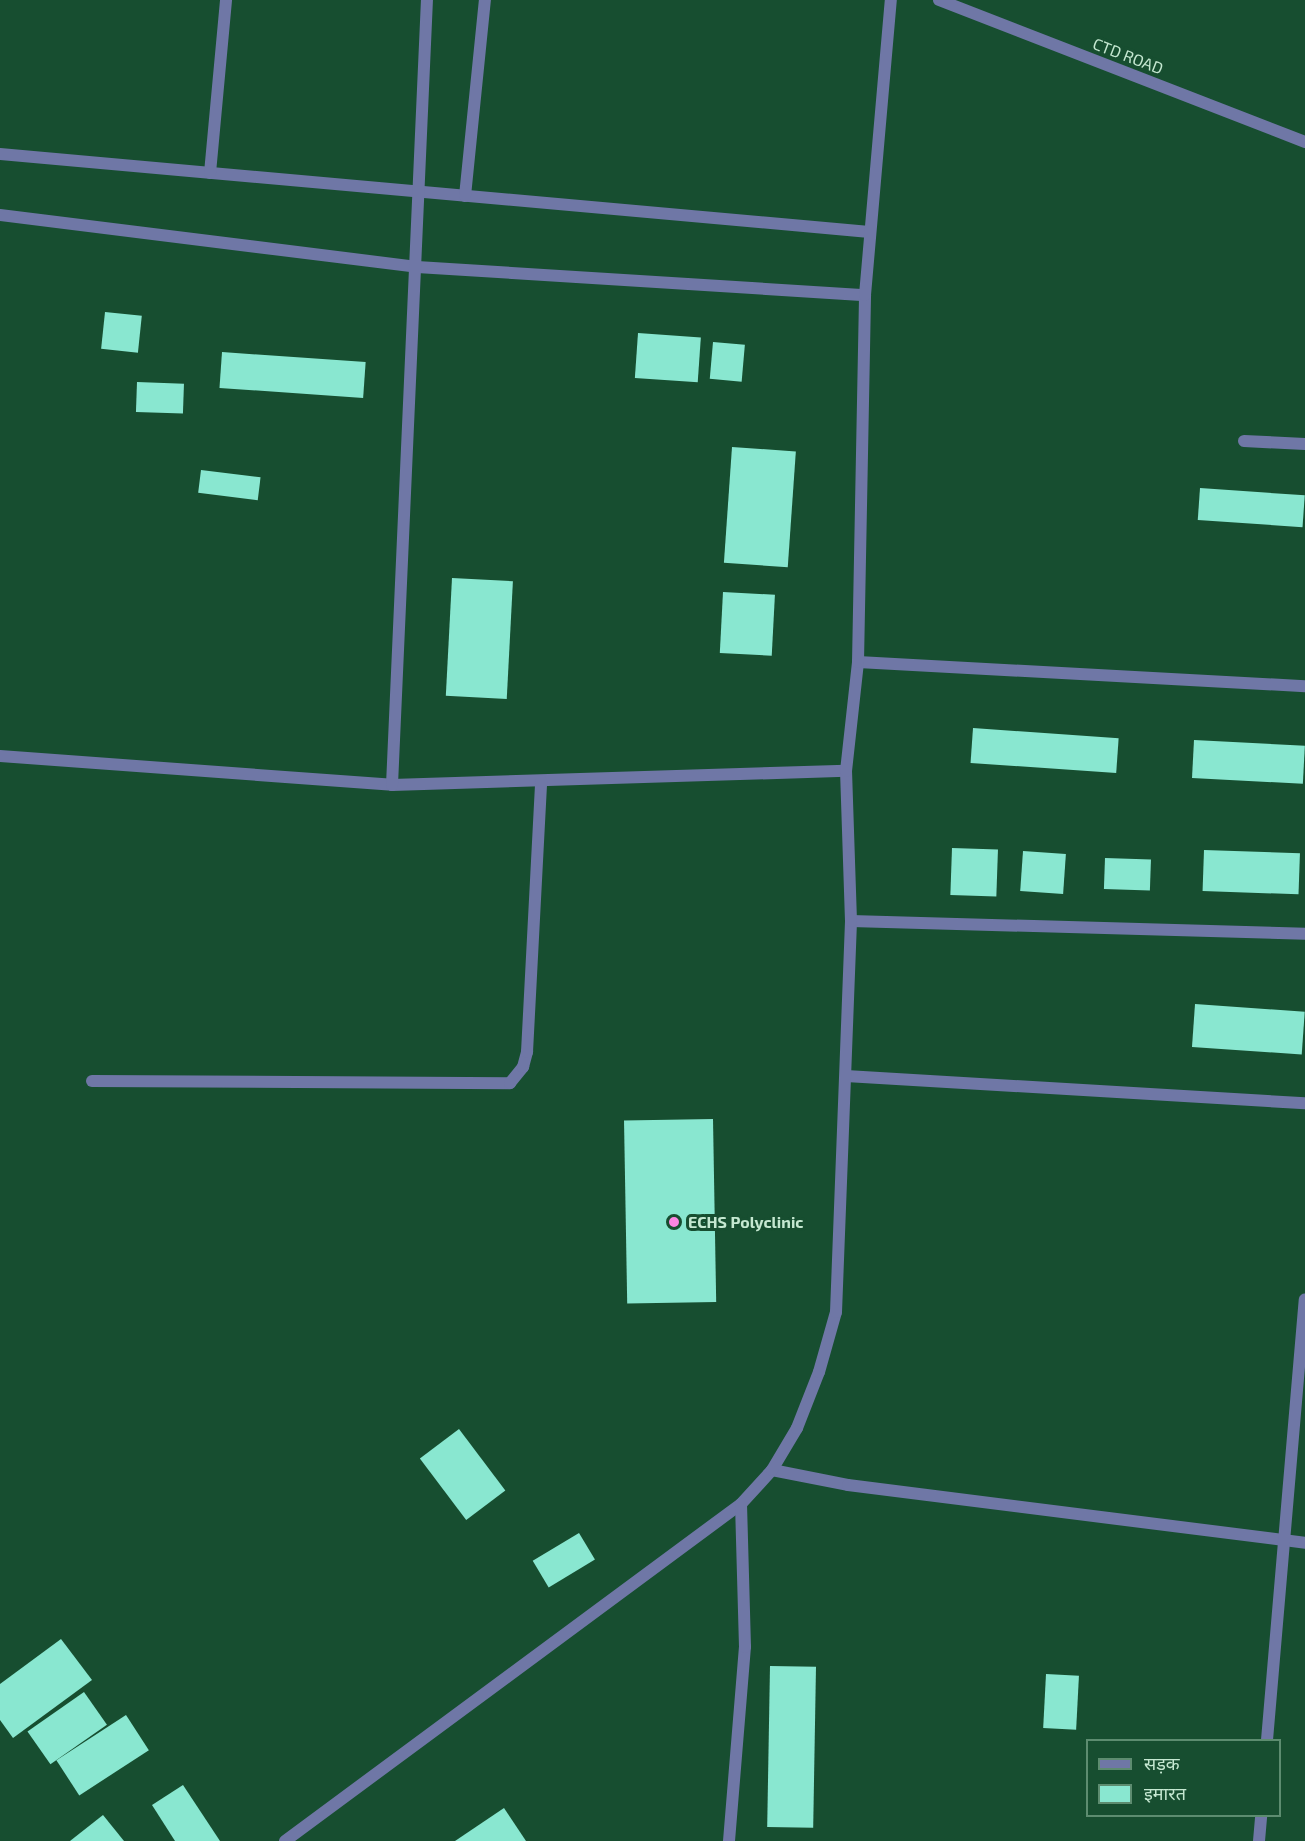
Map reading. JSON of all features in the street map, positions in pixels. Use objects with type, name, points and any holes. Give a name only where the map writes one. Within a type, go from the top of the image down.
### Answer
[{"type":"street","points":[[210,173],[226,0]]},
{"type":"street","points":[[392,785],[417,267],[427,0]]},
{"type":"street","points":[[465,196],[485,0]]},
{"type":"street","points":[[285,1841],[741,1504],[772,1470],[797,1428],[836,1312],[851,921],[846,771],[858,662],[865,295],[891,0]]},
{"type":"street","name":"CTD ROAD","points":[[939,0],[1305,142]]},
{"type":"street","points":[[0,154],[870,232]]},
{"type":"street","points":[[0,215],[417,267],[865,295]]},
{"type":"street","points":[[1244,441],[1305,444]]},
{"type":"street","points":[[858,662],[1305,686]]},
{"type":"street","points":[[0,756],[392,785],[846,771]]},
{"type":"street","points":[[92,1081],[510,1083],[523,1066],[527,1052],[541,781]]},
{"type":"street","points":[[851,921],[1305,934]]},
{"type":"street","points":[[846,1076],[1305,1102]]},
{"type":"street","points":[[1268,1739],[1305,1300]]},
{"type":"street","points":[[772,1470],[859,1486],[1305,1543]]},
{"type":"street","points":[[729,1841],[745,1647],[741,1504]]},
{"type":"street","points":[[1259,1841],[1262,1817]]},
{"type":"building","points":[[105,312],[142,316],[138,353],[101,349]]},
{"type":"building","points":[[638,333],[701,337],[698,382],[635,378]]},
{"type":"building","points":[[713,342],[745,345],[742,382],[710,379]]},
{"type":"building","points":[[222,352],[366,362],[363,398],[219,388]]},
{"type":"building","points":[[137,382],[184,384],[183,414],[136,412]]},
{"type":"building","points":[[732,447],[796,451],[788,567],[724,563]]},
{"type":"building","points":[[201,470],[261,477],[258,500],[198,493]]},
{"type":"building","points":[[1200,488],[1305,495],[1303,527],[1198,520]]},
{"type":"building","points":[[452,578],[513,581],[507,699],[446,696]]},
{"type":"building","points":[[723,592],[775,595],[772,656],[720,653]]},
{"type":"building","points":[[973,728],[1119,738],[1116,773],[971,763]]},
{"type":"building","points":[[1194,740],[1305,746],[1303,784],[1192,778]]},
{"type":"building","points":[[952,848],[998,850],[996,897],[950,895]]},
{"type":"building","points":[[1204,850],[1300,853],[1299,894],[1203,891]]},
{"type":"building","points":[[1023,851],[1066,854],[1063,894],[1020,891]]},
{"type":"building","points":[[1105,858],[1151,860],[1150,891],[1104,889]]},
{"type":"building","points":[[1195,1004],[1305,1012],[1302,1055],[1192,1047]]},
{"type":"building","points":[[713,1119],[716,1302],[627,1304],[624,1121]]},
{"type":"building","points":[[459,1429],[505,1490],[466,1520],[420,1458]]},
{"type":"building","points":[[579,1533],[595,1560],[549,1587],[533,1561]]},
{"type":"building","points":[[61,1639],[92,1680],[13,1738],[0,1720],[0,1684]]},
{"type":"building","points":[[770,1666],[816,1667],[813,1828],[767,1827]]},
{"type":"building","points":[[1046,1674],[1079,1676],[1076,1730],[1043,1728]]},
{"type":"building","points":[[84,1692],[107,1725],[50,1764],[27,1732]]},
{"type":"building","points":[[126,1715],[149,1750],[79,1795],[56,1760]]},
{"type":"building","points":[[183,1785],[220,1841],[175,1841],[152,1805]]},
{"type":"building","points":[[504,1808],[526,1841],[455,1841]]},
{"type":"building","points":[[103,1815],[124,1841],[70,1841]]},
{"type":"place","name":"ECHS Polyclinic","points":[[674,1222]]}]
